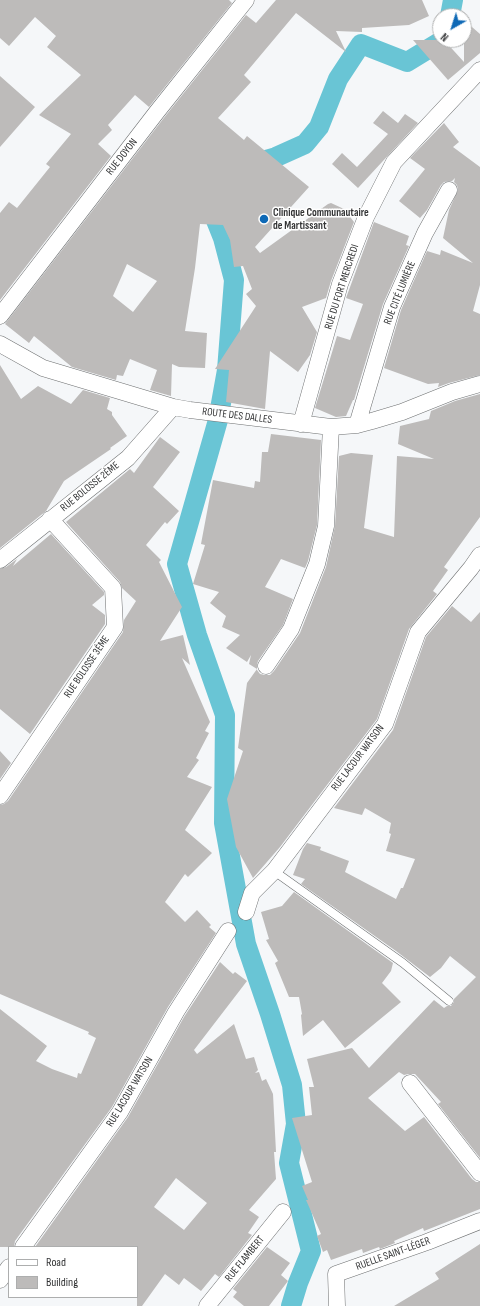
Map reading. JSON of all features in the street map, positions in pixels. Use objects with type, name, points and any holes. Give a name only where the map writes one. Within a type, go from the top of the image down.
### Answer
[{"type":"street","name":"RUE DOYON","points":[[0,316],[156,113],[246,0]]},
{"type":"street","name":"RUE DU FORT MERCREDI","points":[[301,424],[340,284],[366,217],[373,203],[394,162],[480,70]]},
{"type":"street","name":"RUE CITÉ LUMIÈRE","points":[[357,425],[392,307],[425,233],[449,190]]},
{"type":"street","name":"ROUTE DES DALLES","points":[[0,344],[43,368],[173,407],[225,415],[332,427],[357,425],[402,412],[452,392],[480,384]]},
{"type":"street","name":"RUE BOLOSSE 2ÈME","points":[[0,560],[128,458],[173,407]]},
{"type":"street","points":[[266,666],[291,629],[317,564],[326,526],[332,427]]},
{"type":"street","name":"RUE BOLOSSE 3ÈME","points":[[0,796],[115,627],[113,588],[50,519]]},
{"type":"street","name":"RUE LACOUR WATSON","points":[[246,912],[252,893],[274,871],[385,724],[418,632],[477,567]]},
{"type":"street","name":"RUE LACOUR WATSON","points":[[25,1246],[120,1112],[176,1012],[228,931]]},
{"type":"street","points":[[410,1084],[480,1173]]},
{"type":"street","name":"RUE FLAMBERT","points":[[207,1306],[283,1212]]},
{"type":"street","name":"RUELLE SAINT-LÉGER","points":[[337,1306],[336,1274],[480,1222]]},
{"type":"street","points":[[0,1280],[8,1268]]},
{"type":"lane","points":[[274,871],[403,963],[449,1002]]},
{"type":"building","points":[[0,0],[229,0],[232,3],[149,107],[135,95],[108,125],[112,130],[98,144],[111,156],[0,300],[0,213],[9,202],[17,208],[50,167],[46,164],[71,134],[39,115],[81,75],[47,47],[56,36],[35,17],[9,46],[0,38]]},
{"type":"building","points":[[276,0],[422,0],[429,16],[409,25],[362,28],[362,32],[336,31],[346,52],[296,13],[244,75],[251,82],[218,118],[244,140],[247,136],[309,187],[255,247],[260,253],[331,203],[344,209],[354,222],[326,298],[302,307],[317,332],[310,355],[298,372],[270,351],[265,409],[226,402],[229,370],[215,369],[256,306],[246,294],[252,289],[243,266],[234,267],[230,240],[223,225],[200,224],[185,331],[207,333],[205,368],[179,367],[172,364],[171,396],[150,390],[157,370],[130,359],[123,376],[117,375],[116,380],[72,367],[34,336],[29,343],[5,324],[163,119],[246,15],[256,23]],"holes":[[[127,264],[157,281],[133,312],[113,296]]]},
{"type":"building","points":[[472,27],[480,34],[480,53],[448,80],[413,40],[432,40],[432,48],[451,48],[464,62],[464,48],[472,48]]},
{"type":"building","points":[[0,76],[35,107],[0,147]]},
{"type":"building","points":[[383,111],[398,123],[405,114],[418,123],[358,188],[332,164],[342,153],[357,167],[388,134],[373,123]]},
{"type":"building","points":[[444,123],[459,142],[453,147],[480,167],[480,285],[473,311],[480,314],[480,375],[438,387],[439,383],[428,384],[384,368],[401,310],[427,251],[440,255],[441,250],[473,263],[443,238],[449,210],[458,190],[457,185],[454,182],[455,178],[452,181],[444,182],[441,185],[427,210],[420,218],[399,201],[425,169],[410,158]]},
{"type":"building","points":[[374,222],[409,236],[406,245],[409,246],[383,304],[354,400],[346,416],[336,417],[315,408],[337,336],[350,340],[363,304],[346,298]]},
{"type":"building","points":[[0,365],[21,399],[38,386],[71,404],[83,390],[110,398],[107,409],[112,412],[112,415],[127,436],[110,448],[111,449],[64,481],[46,511],[0,548]]},
{"type":"building","points":[[480,394],[480,517],[444,567],[448,570],[433,591],[437,594],[409,629],[377,719],[280,847],[253,878],[236,847],[227,799],[243,751],[238,748],[247,683],[257,669],[260,674],[270,675],[300,633],[326,567],[335,526],[339,456],[351,453],[373,455],[364,528],[394,537],[397,456],[434,459],[398,444],[400,426],[429,419],[431,411],[455,401]]},
{"type":"building","points":[[271,434],[321,440],[317,525],[308,561],[305,568],[281,559],[265,587],[293,599],[283,625],[258,661],[257,669],[249,664],[251,655],[247,662],[226,648],[240,635],[222,627],[226,616],[210,603],[219,592],[193,584],[205,545],[201,544],[213,480],[254,488],[255,481],[260,482],[262,452],[268,452]]},
{"type":"building","points":[[160,437],[180,452],[153,487],[179,511],[167,524],[165,522],[146,545],[161,560],[159,562],[182,607],[160,641],[183,635],[190,665],[182,658],[210,722],[205,731],[209,733],[196,758],[199,760],[187,777],[212,787],[185,830],[212,853],[188,877],[185,874],[165,902],[185,922],[197,910],[211,925],[209,927],[216,933],[168,1007],[112,1107],[15,1241],[14,1246],[0,1247],[0,1009],[47,1046],[36,1061],[52,1069],[77,1078],[78,1073],[81,1074],[96,1038],[88,1034],[89,1032],[0,994],[0,805],[8,801],[123,632],[124,620],[136,601],[122,588],[120,582],[66,522],[130,469],[134,473]]},
{"type":"building","points":[[51,534],[104,592],[104,595],[92,605],[105,615],[105,624],[30,734],[0,709],[0,569],[6,567],[17,559],[13,566]]},
{"type":"building","points":[[452,606],[471,622],[480,612],[480,1158],[438,1104],[441,1102],[415,1074],[404,1075],[399,1072],[368,1098],[405,1131],[424,1117],[472,1179],[476,1182],[480,1182],[480,1209],[424,1231],[423,1228],[380,1249],[379,1247],[363,1253],[362,1249],[331,1260],[327,1250],[323,1252],[317,1236],[321,1234],[306,1200],[308,1200],[302,1186],[312,1182],[292,1118],[312,1115],[309,1087],[314,1087],[307,1059],[352,1048],[369,1068],[434,1000],[444,1008],[451,1006],[454,999],[476,977],[450,956],[441,968],[430,977],[396,951],[301,884],[305,879],[293,875],[303,849],[307,843],[321,847],[320,850],[349,861],[345,872],[396,899],[401,888],[403,888],[415,859],[386,851],[391,834],[389,833],[391,823],[365,808],[362,815],[334,808],[393,730],[426,637]]},
{"type":"building","points":[[0,751],[11,763],[0,779]]},
{"type":"building","points":[[294,892],[393,963],[391,971],[382,983],[401,1002],[345,1048],[323,1020],[303,1036],[302,1014],[299,997],[289,997],[275,963],[278,961],[266,940],[269,939],[261,912],[282,906]]},
{"type":"building","points":[[220,962],[233,974],[235,972],[247,981],[194,1050],[197,1054],[234,1024],[246,1059],[254,1057],[258,1070],[255,1073],[259,1072],[262,1081],[266,1079],[273,1094],[276,1179],[249,1210],[259,1217],[248,1233],[252,1235],[219,1277],[215,1274],[201,1291],[184,1278],[179,1285],[165,1274],[142,1306],[137,1306],[138,1246],[36,1246],[128,1117],[184,1017]],"holes":[[[176,1178],[207,1203],[184,1230],[154,1207]]]},
{"type":"building","points":[[480,1244],[480,1306],[394,1306],[439,1279],[435,1273]]},
{"type":"building","points":[[267,1247],[290,1263],[281,1275],[288,1281],[269,1306],[244,1306],[233,1297],[237,1292],[233,1289]]},
{"type":"waterway","points":[[452,8],[453,0]]},
{"type":"waterway","points":[[248,165],[276,157],[305,144],[319,127],[338,79],[361,44],[407,62],[432,47]]},
{"type":"waterway","points":[[211,200],[209,203],[223,238],[234,280],[227,370],[218,420],[177,564],[197,635],[225,715],[224,823],[246,944],[292,1085],[296,1124],[289,1163],[311,1251],[298,1283],[291,1306]]},
{"type":"place","name":"Clinique Communautaire de Martissant","points":[[264,219]]}]
